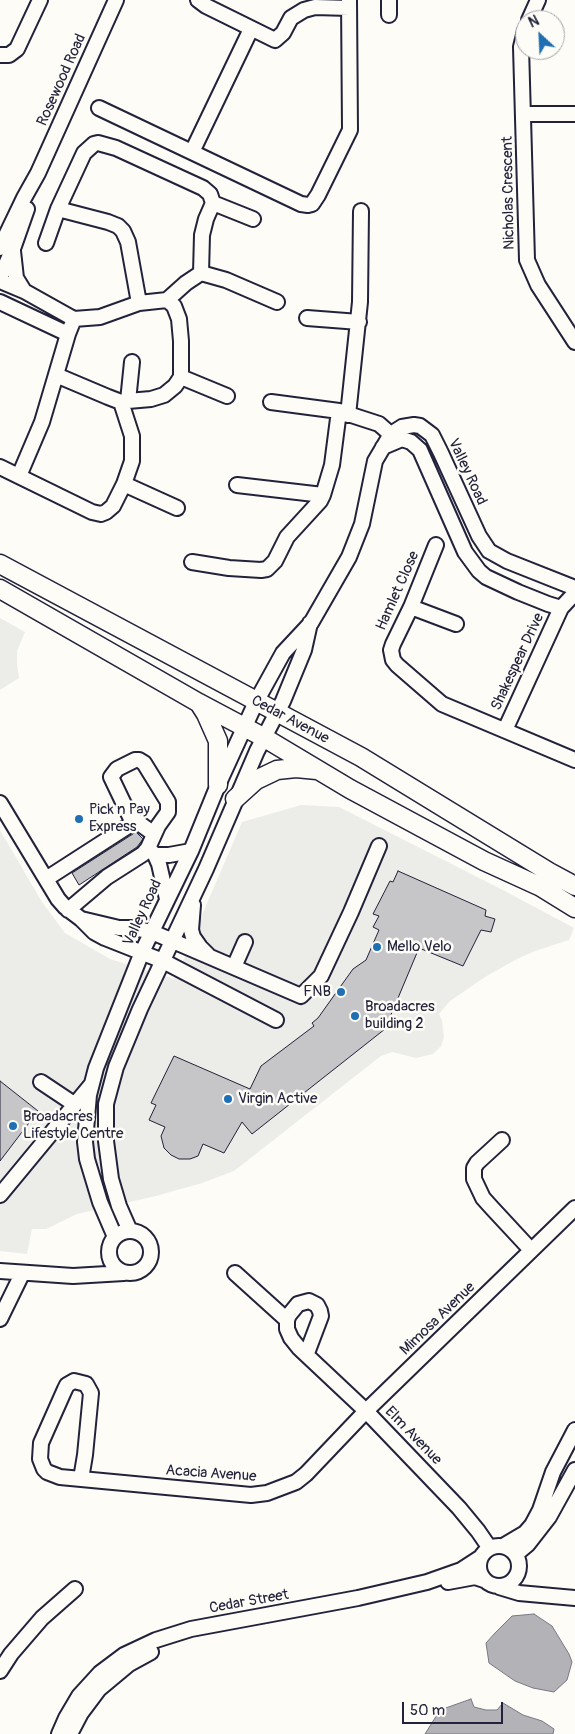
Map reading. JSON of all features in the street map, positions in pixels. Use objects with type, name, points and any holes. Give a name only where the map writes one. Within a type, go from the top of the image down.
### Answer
[{"type":"main road","name":"Cedar Avenue","points":[[0,564],[361,758],[575,886]]},
{"type":"main road","name":"Cedar Avenue","points":[[0,590],[263,737],[387,810],[484,861],[540,887],[575,908]]},
{"type":"main road","points":[[199,702],[218,741],[218,785]]},
{"type":"main road","points":[[235,799],[256,780],[277,770],[296,768],[320,770]]},
{"type":"street","points":[[0,55],[9,55],[18,49],[40,0]]},
{"type":"street","name":"Rosewood Road","points":[[0,248],[38,173],[116,0]]},
{"type":"street","points":[[99,108],[300,204],[312,204],[350,130],[349,4],[304,10],[292,18],[283,33],[276,40],[206,6],[198,0]]},
{"type":"street","points":[[389,0],[389,15]]},
{"type":"street","points":[[192,152],[251,29]]},
{"type":"street","name":"Nicholas Crescent","points":[[522,60],[527,260],[538,285],[575,342]]},
{"type":"street","points":[[524,114],[575,114]]},
{"type":"street","points":[[46,243],[58,209],[84,153],[94,144],[98,143],[116,148],[203,188],[210,194],[213,203],[206,218],[202,235],[201,273]]},
{"type":"street","name":"Rosewood Road","points":[[0,280],[14,246],[38,173]]},
{"type":"street","points":[[213,203],[253,219]]},
{"type":"street","points":[[58,209],[108,222],[118,226],[123,231],[128,242],[139,303]]},
{"type":"street","points":[[192,562],[229,568],[267,569],[275,561],[287,537],[320,501],[323,495],[344,413],[359,322],[362,211]]},
{"type":"street","points":[[14,246],[14,270],[24,291]]},
{"type":"street","points":[[0,280],[74,319],[100,317],[139,303],[167,300],[201,273],[226,280],[276,302]]},
{"type":"street","points":[[56,375],[125,401],[164,396],[175,386],[181,377],[179,319],[174,306],[167,300]]},
{"type":"street","points":[[0,302],[68,334]]},
{"type":"street","points":[[307,318],[359,322]]},
{"type":"street","points":[[19,476],[42,422],[74,319]]},
{"type":"street","points":[[0,467],[92,512],[101,514],[106,512],[112,506],[124,484],[132,461],[132,436],[125,401],[132,362]]},
{"type":"street","points":[[181,377],[227,396]]},
{"type":"street","points":[[271,402],[344,413],[379,424],[394,437],[412,442],[424,455],[455,531],[472,563],[486,577],[530,597],[561,608],[575,593]]},
{"type":"street","name":"Valley Road","points":[[115,1237],[100,1202],[87,1159],[86,1132],[89,1095],[105,1043],[142,952],[191,851],[218,785],[256,702],[283,653],[311,623],[349,557],[359,536],[375,462],[383,447],[402,426],[420,426],[432,435],[474,524],[455,531]]},
{"type":"street","points":[[124,484],[177,508]]},
{"type":"street","points":[[237,484],[323,495]]},
{"type":"street","points":[[474,524],[484,545],[495,556],[575,588]]},
{"type":"street","name":"Hamlet Close","points":[[391,650],[436,546]]},
{"type":"street","points":[[411,606],[456,624]]},
{"type":"street","name":"Shakespear Drive","points":[[504,730],[561,608]]},
{"type":"street","name":"Valley Road","points":[[130,1231],[116,1197],[108,1160],[106,1104],[111,1084],[126,1040],[206,869],[235,799],[302,655],[311,623]]},
{"type":"street","name":"Shakespear Drive","points":[[391,650],[393,660],[397,665],[439,701],[575,760]]},
{"type":"street","points":[[133,823],[111,777],[117,769],[134,760],[139,760],[144,764],[169,806],[166,816],[154,834],[151,851],[159,864],[167,899]]},
{"type":"street","points":[[0,803],[58,899],[94,932],[163,961],[276,1020]]},
{"type":"street","points":[[46,879],[133,823],[138,822],[154,834]]},
{"type":"street","points":[[81,919],[119,928],[133,928],[152,932],[301,996],[321,976],[379,846]]},
{"type":"street","points":[[68,910],[107,877],[143,854],[151,851],[169,856],[191,851]]},
{"type":"street","points":[[194,894],[191,930],[195,941],[210,958]]},
{"type":"street","points":[[234,967],[245,942]]},
{"type":"street","points":[[42,1082],[74,1104]]},
{"type":"street","points":[[0,1195],[92,1084],[111,1084]]},
{"type":"street","points":[[502,1140],[476,1163],[474,1179],[483,1198],[531,1250]]},
{"type":"street","name":"Mimosa Avenue","points":[[366,1411],[575,1208]]},
{"type":"street","points":[[0,1271],[73,1276],[131,1274],[138,1272],[144,1268],[150,1257],[151,1250],[144,1236],[130,1231],[115,1237],[110,1246],[109,1253],[113,1266],[124,1273]]},
{"type":"street","points":[[83,1275],[99,1264],[109,1253]]},
{"type":"street","name":"Elm Avenue","points":[[235,1273],[287,1320],[287,1329],[291,1338],[366,1411],[459,1508],[478,1531],[485,1552]]},
{"type":"street","points":[[0,1319],[22,1274]]},
{"type":"street","points":[[287,1320],[292,1310],[298,1304],[309,1301],[317,1305],[321,1316],[306,1353]]},
{"type":"street","name":"Acacia Avenue","points":[[81,1479],[91,1393],[86,1384],[74,1381],[67,1384],[64,1389],[41,1443],[40,1459],[44,1469],[60,1477],[236,1494],[258,1495],[296,1482],[306,1474],[366,1411]]},
{"type":"street","points":[[504,1546],[525,1533],[532,1525],[540,1510],[553,1472],[575,1430]]},
{"type":"street","points":[[516,1554],[550,1517],[575,1470]]},
{"type":"street","points":[[499,1587],[507,1585],[517,1576],[520,1569],[520,1561],[516,1554],[504,1546]]},
{"type":"street","name":"Cedar Street","points":[[70,1734],[85,1707],[99,1689],[114,1675],[142,1656],[185,1636],[427,1582],[461,1570],[485,1552],[504,1546]]},
{"type":"street","points":[[484,1580],[480,1573],[479,1565],[485,1552]]},
{"type":"street","points":[[517,1576],[524,1586],[534,1593]]},
{"type":"street","name":"Cedar Street","points":[[59,1734],[66,1718],[84,1689],[100,1673],[124,1655],[156,1640],[191,1629],[345,1607],[456,1579],[475,1578],[519,1593],[575,1598]]},
{"type":"street","points":[[0,1671],[11,1654],[42,1618],[75,1589]]},
{"type":"shaded area","points":[[0,618],[25,632],[17,651],[19,678],[0,690]]},
{"type":"shaded area","points":[[301,805],[339,807],[574,928],[569,940],[517,959],[485,977],[450,1001],[439,1014],[442,1020],[444,1037],[441,1046],[433,1054],[416,1058],[392,1052],[381,1056],[234,1171],[202,1183],[156,1196],[77,1214],[46,1229],[32,1229],[27,1254],[0,1251],[0,830],[42,902],[65,933],[110,959],[174,979],[197,933],[199,922],[242,822]]},
{"type":"shaded area","points":[[534,1614],[552,1626],[572,1662],[567,1680],[554,1692],[533,1688],[515,1681],[489,1663],[486,1643],[495,1633],[512,1616]]},
{"type":"shaded area","points":[[471,1699],[474,1707],[486,1710],[497,1710],[503,1703],[523,1715],[542,1721],[554,1729],[553,1734],[425,1734],[440,1710]]},
{"type":"building","points":[[136,832],[143,839],[137,847],[79,885],[72,873]]},
{"type":"building","name":"Broadacres building 2","points":[[398,871],[486,910],[485,916],[495,919],[491,932],[481,930],[463,966],[419,948],[385,1029],[252,1134],[242,1122],[224,1153],[203,1144],[198,1156],[190,1159],[179,1159],[171,1155],[164,1148],[161,1136],[165,1127],[149,1120],[156,1105],[151,1103],[174,1056],[250,1089],[261,1066],[314,1026],[312,1023],[318,1018],[353,969],[366,960],[379,930],[373,927],[379,916],[373,914],[390,881],[393,882]]},
{"type":"building","name":"Broadacres Lifestyle Centre","points":[[0,1081],[38,1111],[0,1161]]},
{"type":"place","name":"Pick n Pay Express","points":[[79,819]]},
{"type":"place","name":"Mello Velo","points":[[377,947]]},
{"type":"place","name":"FNB","points":[[341,992]]},
{"type":"place","name":"Broadacres building 2","points":[[355,1016]]},
{"type":"place","name":"Virgin Active","points":[[228,1099]]},
{"type":"place","name":"Broadacres Lifestyle Centre","points":[[13,1126]]}]
